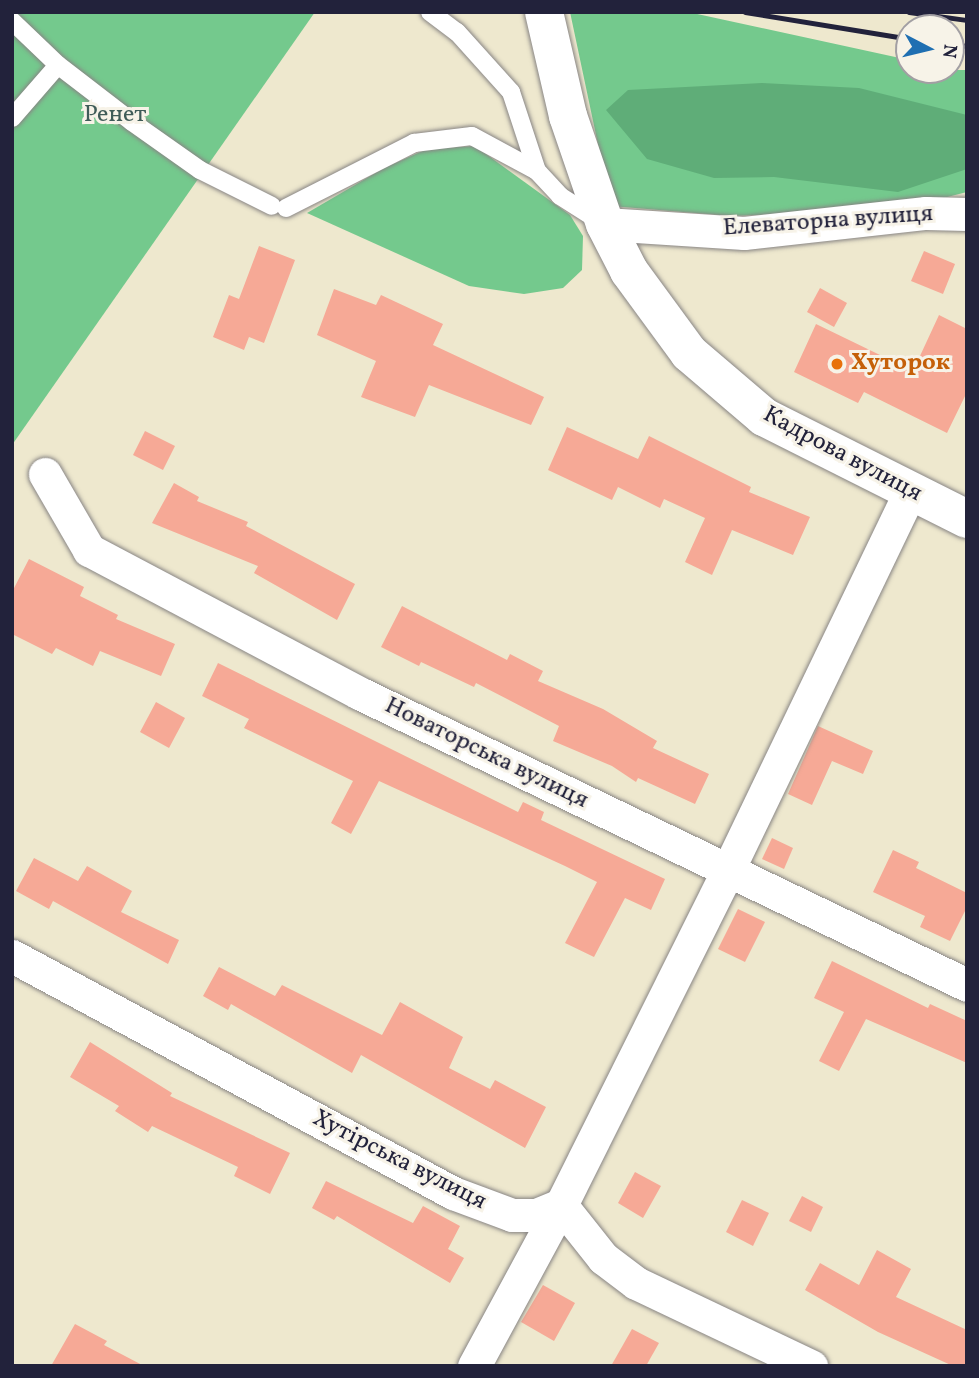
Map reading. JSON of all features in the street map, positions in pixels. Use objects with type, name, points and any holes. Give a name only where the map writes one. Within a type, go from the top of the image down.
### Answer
[{"type":"street","name":"Кадрова вулиця","points":[[544,12],[568,116],[606,224],[629,271],[689,353],[723,385],[764,417],[967,519]]},
{"type":"street","name":"Елеваторна вулиця","points":[[606,224],[744,233],[926,213],[967,214]]},
{"type":"street","name":"Новаторська вулиця","points":[[45,474],[89,550],[359,693],[967,985]]},
{"type":"street","points":[[474,1366],[561,1205],[728,870],[910,491]]},
{"type":"street","name":"Хутірська вулиця","points":[[12,956],[453,1193],[512,1215],[536,1215],[561,1205]]},
{"type":"street","points":[[561,1205],[603,1258],[636,1283],[811,1366]]},
{"type":"lane","points":[[430,12],[457,32],[511,92],[537,171]]},
{"type":"lane","points":[[12,21],[58,65],[200,170],[279,207],[414,143],[472,136],[537,171],[560,196],[606,224]]},
{"type":"lane","points":[[12,118],[58,65]]},
{"type":"lane","points":[[926,213],[967,200]]},
{"type":"green space","name":"Ренет","points":[[12,12],[315,12],[12,445]]},
{"type":"green space","points":[[570,12],[688,12],[895,57],[895,84],[965,84],[967,70],[967,192],[900,209],[731,216],[611,206]]},
{"type":"green space","points":[[762,83],[859,88],[967,115],[967,169],[898,192],[774,177],[714,178],[647,159],[606,110],[628,90]]},
{"type":"green space","points":[[475,146],[570,215],[583,236],[582,270],[563,288],[524,294],[469,286],[307,213],[384,168],[427,149]]},
{"type":"building","points":[[259,246],[295,260],[264,343],[249,337],[244,350],[213,337],[229,295],[239,299]]},
{"type":"building","points":[[924,251],[955,264],[943,294],[911,281]]},
{"type":"building","points":[[820,288],[847,303],[834,327],[807,312]]},
{"type":"building","points":[[334,289],[376,305],[381,295],[443,324],[433,345],[544,397],[531,425],[429,385],[415,417],[361,397],[376,361],[317,335]]},
{"type":"building","points":[[939,315],[967,329],[967,392],[947,433],[864,392],[858,403],[794,372],[816,324],[913,371]]},
{"type":"building","points":[[567,427],[638,459],[649,436],[751,487],[749,492],[810,517],[793,555],[732,530],[712,575],[685,562],[705,518],[664,499],[660,508],[618,487],[612,500],[548,470]]},
{"type":"building","points":[[145,431],[175,446],[163,470],[133,455]]},
{"type":"building","points":[[174,483],[199,497],[197,501],[248,522],[246,526],[355,584],[337,620],[254,573],[258,566],[152,523]]},
{"type":"building","points":[[29,559],[84,587],[80,596],[118,615],[116,619],[175,644],[161,676],[100,651],[93,666],[56,648],[52,654],[12,634],[12,592]]},
{"type":"building","points":[[402,606],[507,660],[510,654],[543,671],[538,681],[603,709],[657,741],[653,748],[709,774],[695,804],[638,778],[636,782],[612,766],[553,741],[559,726],[476,683],[474,687],[421,662],[419,666],[381,647]]},
{"type":"building","points":[[218,663],[518,812],[523,802],[544,812],[541,820],[665,879],[651,910],[625,898],[594,957],[565,943],[597,882],[379,781],[351,834],[331,823],[353,781],[244,728],[249,719],[202,696]]},
{"type":"building","points":[[156,702],[185,718],[169,748],[140,732]]},
{"type":"building","points":[[818,726],[873,751],[863,774],[832,761],[812,805],[788,794]]},
{"type":"building","points":[[772,838],[793,848],[784,869],[762,859]]},
{"type":"building","points":[[893,850],[919,862],[916,868],[967,893],[967,907],[950,941],[920,927],[925,916],[873,892]]},
{"type":"building","points":[[34,858],[78,881],[87,866],[132,891],[121,912],[179,940],[168,964],[53,901],[49,909],[16,891]]},
{"type":"building","points":[[738,909],[765,922],[745,962],[718,949]]},
{"type":"building","points":[[832,961],[928,1008],[930,1004],[967,1021],[967,1063],[866,1019],[839,1071],[819,1061],[844,1012],[814,998]]},
{"type":"building","points":[[219,967],[275,996],[282,985],[382,1035],[400,1002],[463,1037],[449,1068],[490,1089],[495,1080],[546,1107],[525,1148],[361,1055],[352,1073],[231,1004],[228,1010],[203,996]]},
{"type":"building","points":[[90,1042],[172,1093],[170,1096],[290,1153],[270,1194],[234,1176],[238,1167],[152,1126],[148,1132],[115,1111],[119,1106],[70,1077]]},
{"type":"building","points":[[635,1172],[661,1186],[643,1218],[618,1203]]},
{"type":"building","points":[[326,1181],[413,1223],[423,1206],[460,1226],[448,1249],[464,1258],[450,1283],[337,1216],[334,1220],[312,1208]]},
{"type":"building","points":[[802,1196],[823,1207],[811,1232],[789,1221]]},
{"type":"building","points":[[742,1200],[769,1213],[753,1246],[726,1232]]},
{"type":"building","points":[[877,1250],[911,1269],[896,1297],[967,1330],[967,1366],[953,1366],[878,1332],[805,1290],[820,1263],[859,1285]]},
{"type":"building","points":[[543,1285],[575,1303],[554,1341],[521,1322]]},
{"type":"building","points":[[75,1324],[107,1341],[104,1345],[144,1366],[51,1366]]},
{"type":"building","points":[[632,1329],[659,1343],[646,1366],[611,1366]]},
{"type":"railway","points":[[745,12],[895,37]]},
{"type":"railway","points":[[909,12],[967,20]]},
{"type":"place","name":"Хуторок","points":[[837,364]]}]
